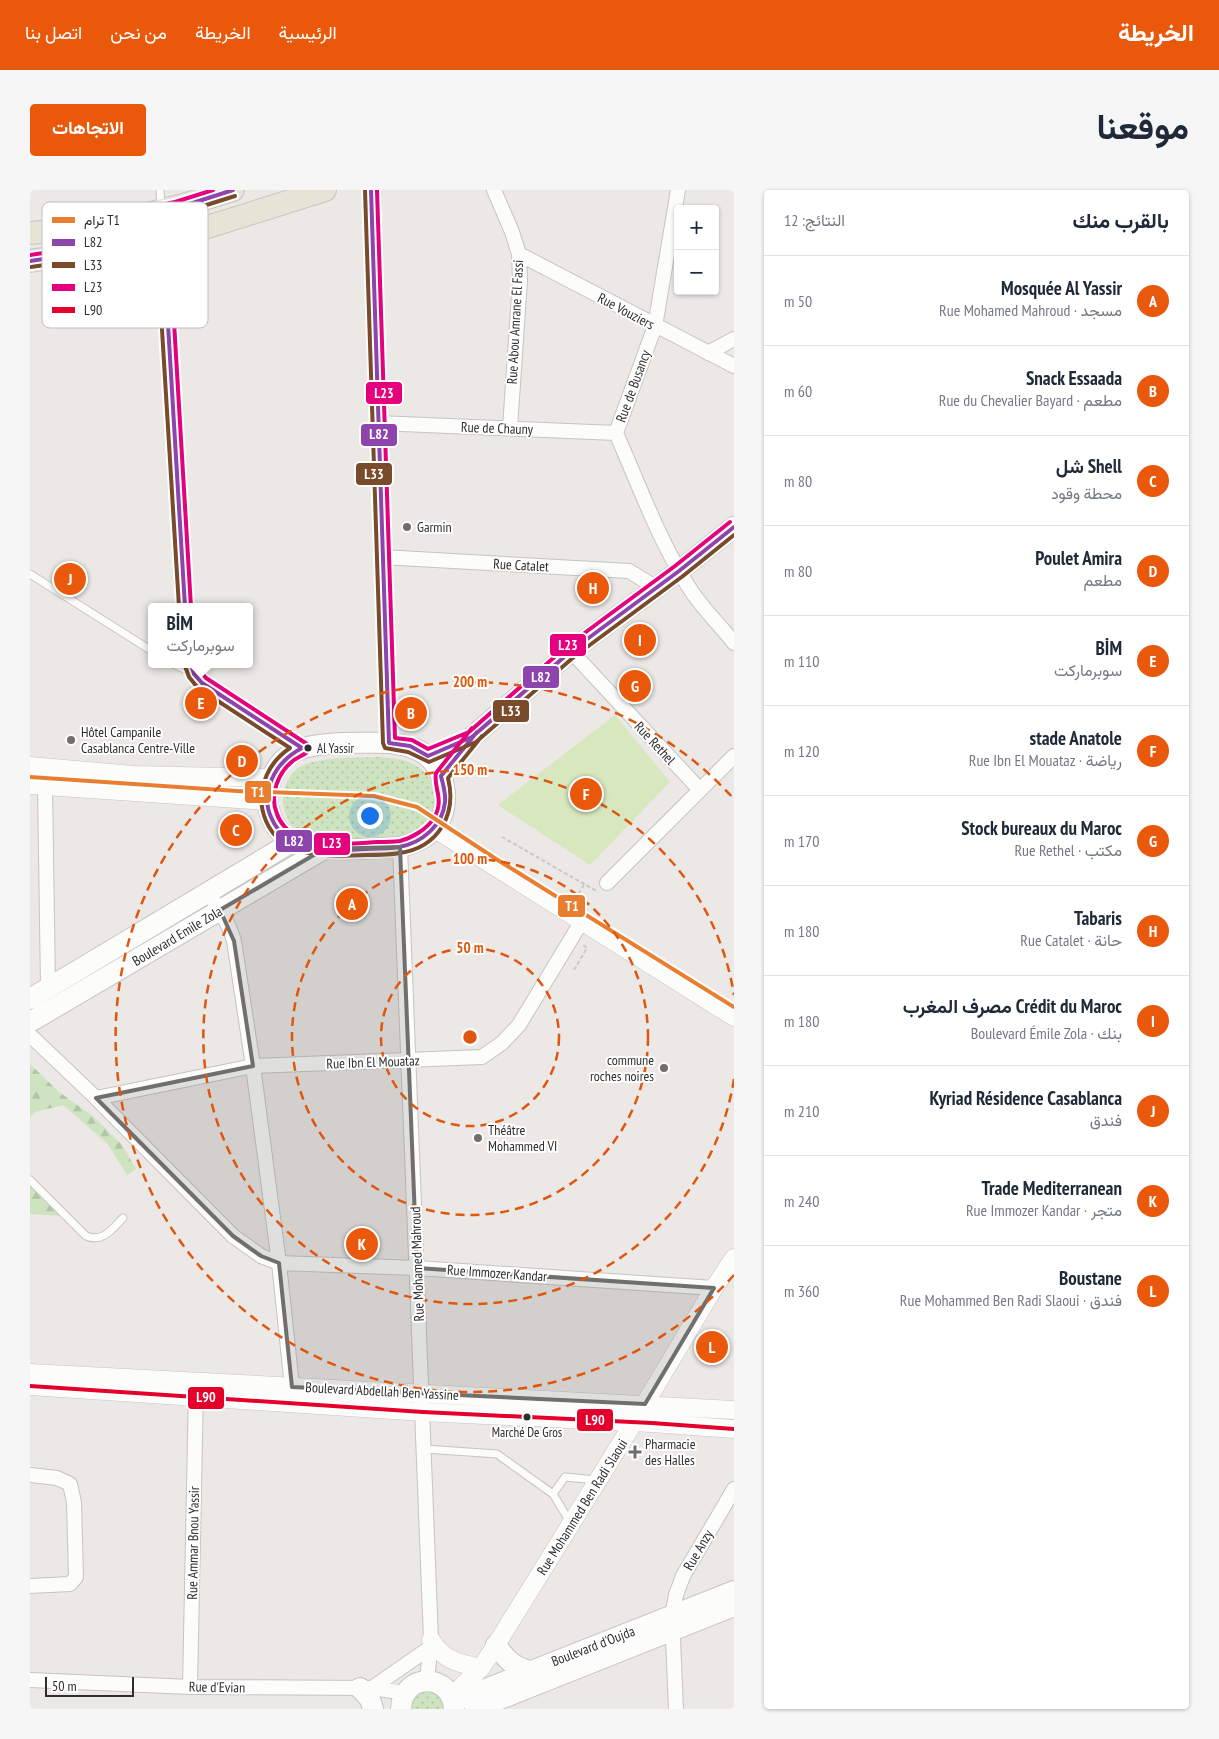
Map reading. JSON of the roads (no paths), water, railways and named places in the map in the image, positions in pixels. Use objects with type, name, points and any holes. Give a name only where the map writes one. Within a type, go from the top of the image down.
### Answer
[{"type":"main road","points":[[161,201],[233,190]]},
{"type":"main road","points":[[208,227],[325,190]]},
{"type":"main road","points":[[441,776],[472,737],[571,652],[734,527]]},
{"type":"main road","points":[[428,756],[472,737]]},
{"type":"main road","points":[[389,742],[410,746],[428,756],[441,776],[445,793],[444,812],[435,829],[420,840],[400,847],[324,849],[292,842],[277,828],[270,813],[268,792],[278,765],[284,759],[302,748],[317,745],[389,742]]},
{"type":"main road","name":"Boulevard Emile Zola","points":[[30,999],[292,842]]},
{"type":"main road","name":"Boulevard Emile Zola","points":[[30,1022],[324,849]]},
{"type":"main road","name":"Boulevard d'Oujda","points":[[673,1622],[734,1590]]},
{"type":"main road","name":"Boulevard d'Oujda","points":[[453,1703],[673,1622],[734,1606]]},
{"type":"main road","points":[[496,1645],[511,1663],[520,1668],[541,1672]]},
{"type":"main road","name":"Boulevard d'Oujda","points":[[475,1709],[541,1672]]},
{"type":"main road","points":[[403,1701],[413,1685],[427,1681],[442,1686],[453,1703]]},
{"type":"main road","points":[[366,1688],[374,1709]]},
{"type":"street","points":[[371,190],[377,423],[389,742]]},
{"type":"street","name":"Rue Abou Amrane El Fassi","points":[[494,190],[519,254],[520,280],[510,428]]},
{"type":"street","name":"Rue de Busancy","points":[[678,190],[655,326],[616,433],[665,544],[679,571],[692,592],[734,643]]},
{"type":"street","name":"Rue Vouziers","points":[[519,254],[734,366]]},
{"type":"street","points":[[168,328],[185,603]]},
{"type":"street","points":[[708,353],[734,339]]},
{"type":"street","name":"Rue de Chauny","points":[[377,423],[616,433]]},
{"type":"street","name":"Rue Catalet","points":[[382,557],[629,571],[655,587]]},
{"type":"street","name":"Rue Rethel","points":[[571,652],[700,790]]},
{"type":"street","points":[[192,669],[202,683],[302,748]]},
{"type":"street","points":[[603,888],[734,756]]},
{"type":"street","points":[[30,766],[133,775],[272,778]]},
{"type":"street","points":[[48,988],[38,786],[268,801]]},
{"type":"street","points":[[435,829],[734,1017]]},
{"type":"street","name":"Rue Mohamed Mahroud","points":[[400,847],[431,1644],[427,1681]]},
{"type":"street","points":[[208,893],[229,926],[234,941],[253,1066],[279,1263],[293,1404]]},
{"type":"street","name":"Rue Ibn El Mouataz","points":[[96,1098],[253,1066],[482,1057],[502,1042],[519,1025],[575,917]]},
{"type":"street","points":[[30,1035],[96,1098],[233,1236],[261,1256],[279,1263]]},
{"type":"street","name":"Rue Mohammed Ben Radi Slaoui","points":[[453,1703],[481,1668],[496,1645],[734,1258]]},
{"type":"street","name":"Rue Immozer Kandar","points":[[279,1263],[417,1268],[714,1288]]},
{"type":"street","name":"Boulevard Abdellah Ben Yassine","points":[[30,1373],[196,1390],[293,1404],[734,1429]]},
{"type":"street","name":"Boulevard Abdellah Ben Yassine","points":[[30,1386],[196,1390],[292,1387],[422,1392],[734,1410]]},
{"type":"street","name":"Rue Ammar Bnou Yassir","points":[[190,1687],[196,1390]]},
{"type":"street","points":[[580,1420],[581,1401]]},
{"type":"street","points":[[30,1475],[57,1478],[70,1484],[74,1502],[76,1577],[70,1584],[30,1586]]},
{"type":"street","name":"Rue Anzy","points":[[676,1709],[673,1622],[676,1595],[683,1576],[734,1489]]},
{"type":"street","points":[[366,1688],[388,1678],[431,1644],[446,1658],[481,1668]]},
{"type":"street","name":"Rue d'Evian","points":[[30,1680],[190,1687],[366,1688],[403,1701]]},
{"type":"lane","points":[[30,574],[148,649]]},
{"type":"lane","points":[[30,1180],[86,1236],[93,1239],[101,1238],[123,1218]]},
{"type":"lane","points":[[424,1449],[498,1454],[553,1494],[571,1525]]},
{"type":"lane","points":[[553,1494],[565,1477],[598,1480]]},
{"type":"tram line","name":"T1","points":[[30,777],[237,791],[374,796],[417,807],[496,859],[734,1007]]},
{"type":"place","name":"Garmin","points":[[407,527]]},
{"type":"place","name":"Kyriad Résidence Casablanca","points":[[70,579]]},
{"type":"place","name":"Tabaris","points":[[593,588]]},
{"type":"place","name":"Crédit du Maroc مصرف المغرب","points":[[640,640]]},
{"type":"place","name":"Stock bureaux du Maroc","points":[[635,686]]},
{"type":"place","name":"BİM","points":[[201,703]]},
{"type":"place","name":"Snack Essaada","points":[[411,713]]},
{"type":"place","name":"Hôtel Campanile Casablanca Centre-Ville","points":[[71,740]]},
{"type":"place","name":"Al Yassir","points":[[308,748]]},
{"type":"place","name":"Poulet Amira","points":[[242,761]]},
{"type":"place","name":"stade Anatole","points":[[586,794]]},
{"type":"place","name":"Shell شل","points":[[236,830]]},
{"type":"place","name":"Mosquée Al Yassir","points":[[352,904]]},
{"type":"place","name":"commune roches noires","points":[[664,1068]]},
{"type":"place","name":"Théâtre Mohammed VI","points":[[478,1138]]},
{"type":"place","name":"Trade Mediterranean","points":[[362,1244]]},
{"type":"place","name":"Boustane","points":[[712,1347]]},
{"type":"place","name":"Marché De Gros","points":[[527,1417]]},
{"type":"place","name":"Pharmacie des Halles","points":[[635,1452]]}]
